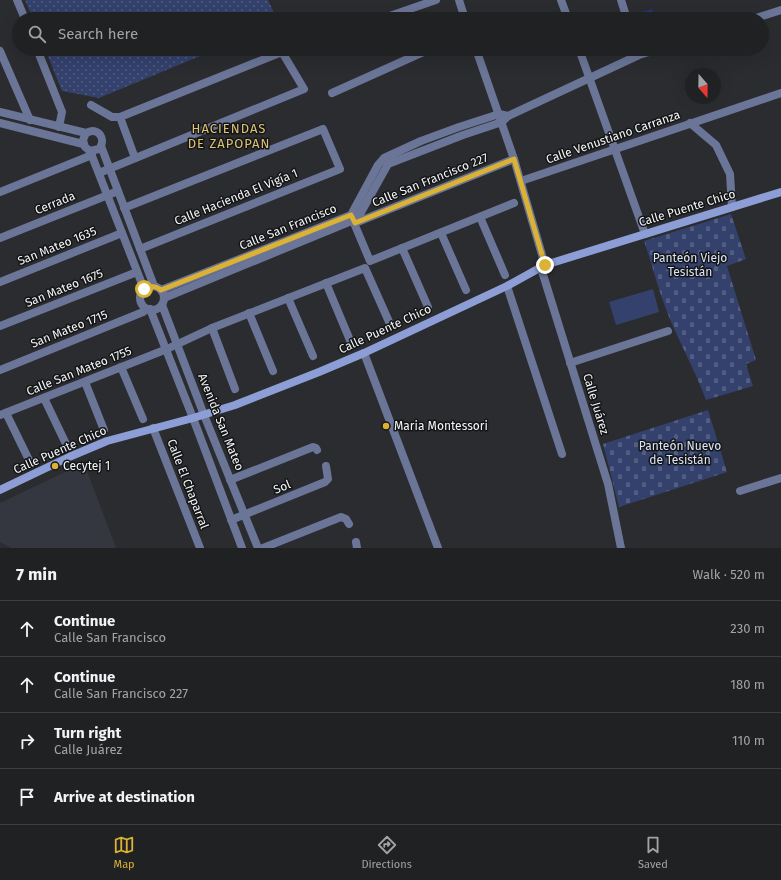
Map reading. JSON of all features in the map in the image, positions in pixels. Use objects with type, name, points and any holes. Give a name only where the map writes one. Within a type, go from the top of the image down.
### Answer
[{"type":"main road","name":"Calle Puente Chico","points":[[0,490],[75,454],[107,441],[204,415],[270,392],[364,353],[507,286],[543,267],[781,192]]},
{"type":"street","points":[[17,0],[22,12]]},
{"type":"street","points":[[401,12],[436,0]]},
{"type":"street","points":[[459,0],[463,12]]},
{"type":"street","points":[[561,0],[565,12]]},
{"type":"street","points":[[621,0],[625,12]]},
{"type":"street","points":[[769,14],[781,10]]},
{"type":"street","points":[[0,50],[30,120]]},
{"type":"street","points":[[40,56],[62,112],[59,127]]},
{"type":"street","points":[[91,105],[112,117],[120,117],[272,56]]},
{"type":"street","points":[[99,172],[304,89],[284,56]]},
{"type":"street","points":[[332,93],[414,56]]},
{"type":"street","name":"Calle Juárez","points":[[479,56],[503,117],[570,363],[608,484],[621,548]]},
{"type":"street","points":[[581,56],[645,234]]},
{"type":"street","points":[[503,117],[459,127],[421,141],[384,158],[385,162],[425,150],[463,135],[503,117],[589,78],[630,56]]},
{"type":"street","name":"Calle Venustiano Carranza","points":[[521,181],[781,93]]},
{"type":"street","name":"Avenida San Mateo","points":[[0,112],[86,133],[93,131],[99,133],[102,140],[101,146],[124,208],[140,249],[158,288],[177,344],[204,415],[258,548]]},
{"type":"street","points":[[120,117],[135,158]]},
{"type":"street","points":[[0,123],[83,144],[82,140],[86,133]]},
{"type":"street","points":[[690,123],[716,145],[722,156],[730,174],[732,207]]},
{"type":"street","points":[[459,127],[463,135]]},
{"type":"street","name":"Calle Hacienda El Vigía 1","points":[[124,208],[323,129],[340,169],[140,249]]},
{"type":"street","points":[[421,141],[425,150]]},
{"type":"street","name":"Avenida San Mateo","points":[[83,144],[91,153],[99,172],[144,289],[141,293],[141,302],[149,309],[170,358],[242,548]]},
{"type":"street","points":[[0,192],[91,153],[101,146]]},
{"type":"street","name":"Calle San Francisco 227","points":[[353,220],[514,159]]},
{"type":"street","name":"Calle San Francisco","points":[[163,302],[353,220],[359,216],[385,162]]},
{"type":"street","name":"Cerrada","points":[[0,238],[118,191]]},
{"type":"street","points":[[353,220],[370,260],[514,203]]},
{"type":"street","points":[[480,217],[504,275]]},
{"type":"street","name":"Calle San Francisco","points":[[158,288],[353,220]]},
{"type":"street","points":[[441,232],[466,290]]},
{"type":"street","name":"San Mateo 1635","points":[[0,282],[123,235],[134,233]]},
{"type":"street","points":[[402,248],[428,307]]},
{"type":"street","name":"Calle San Mateo 1755","points":[[3,414],[166,349],[249,313],[365,268],[390,324]]},
{"type":"street","name":"San Mateo 1675","points":[[0,326],[137,272]]},
{"type":"street","points":[[326,283],[352,345]]},
{"type":"street","points":[[507,286],[562,454]]},
{"type":"street","points":[[144,289],[149,287],[158,288]]},
{"type":"street","points":[[288,298],[313,356]]},
{"type":"street","points":[[149,309],[156,309],[163,302]]},
{"type":"street","name":"San Mateo 1715","points":[[0,370],[149,309]]},
{"type":"street","points":[[249,313],[273,371]]},
{"type":"street","points":[[212,328],[235,389]]},
{"type":"street","points":[[570,363],[668,331]]},
{"type":"street","points":[[364,353],[438,548]]},
{"type":"street","points":[[170,358],[181,354]]},
{"type":"street","points":[[121,367],[143,419]]},
{"type":"street","points":[[85,382],[104,430]]},
{"type":"street","points":[[44,398],[67,446]]},
{"type":"street","points":[[3,414],[29,460]]},
{"type":"street","name":"Calle El Chaparral","points":[[153,428],[200,548]]},
{"type":"street","points":[[230,480],[313,447],[317,450]]},
{"type":"street","name":"Sol","points":[[231,520],[324,482],[328,479],[326,466]]},
{"type":"street","points":[[740,490],[781,478]]},
{"type":"street","points":[[263,548],[341,517],[346,519],[349,524]]},
{"type":"shaded area","points":[[84,463],[116,548],[11,548],[0,542],[0,503]]},
{"type":"green space","points":[[25,0],[268,0],[274,12],[30,12]]},
{"type":"green space","points":[[48,56],[200,56],[99,98],[62,91]]},
{"type":"green space","name":"Panteón Viejo Tesistán","points":[[731,214],[746,259],[727,266],[756,360],[746,364],[753,386],[706,400],[667,312],[644,241]]},
{"type":"green space","points":[[653,289],[659,312],[616,325],[609,302]]},
{"type":"green space","name":"Panteón Nuevo de Tesistán","points":[[708,410],[727,472],[619,507],[603,444]]},
{"type":"building","points":[[652,9],[653,12],[642,12]]},
{"type":"place","name":"Maria Montessori","points":[[386,426]]},
{"type":"place","name":"Cecytej 1","points":[[55,466]]},
{"type":"district","name":"HACIENDAS DE ZAPOPAN","points":[[229,136]]},
{"type":"route","points":[[144,289],[154,286],[161,290],[351,215],[355,223],[514,159],[545,265]]}]
